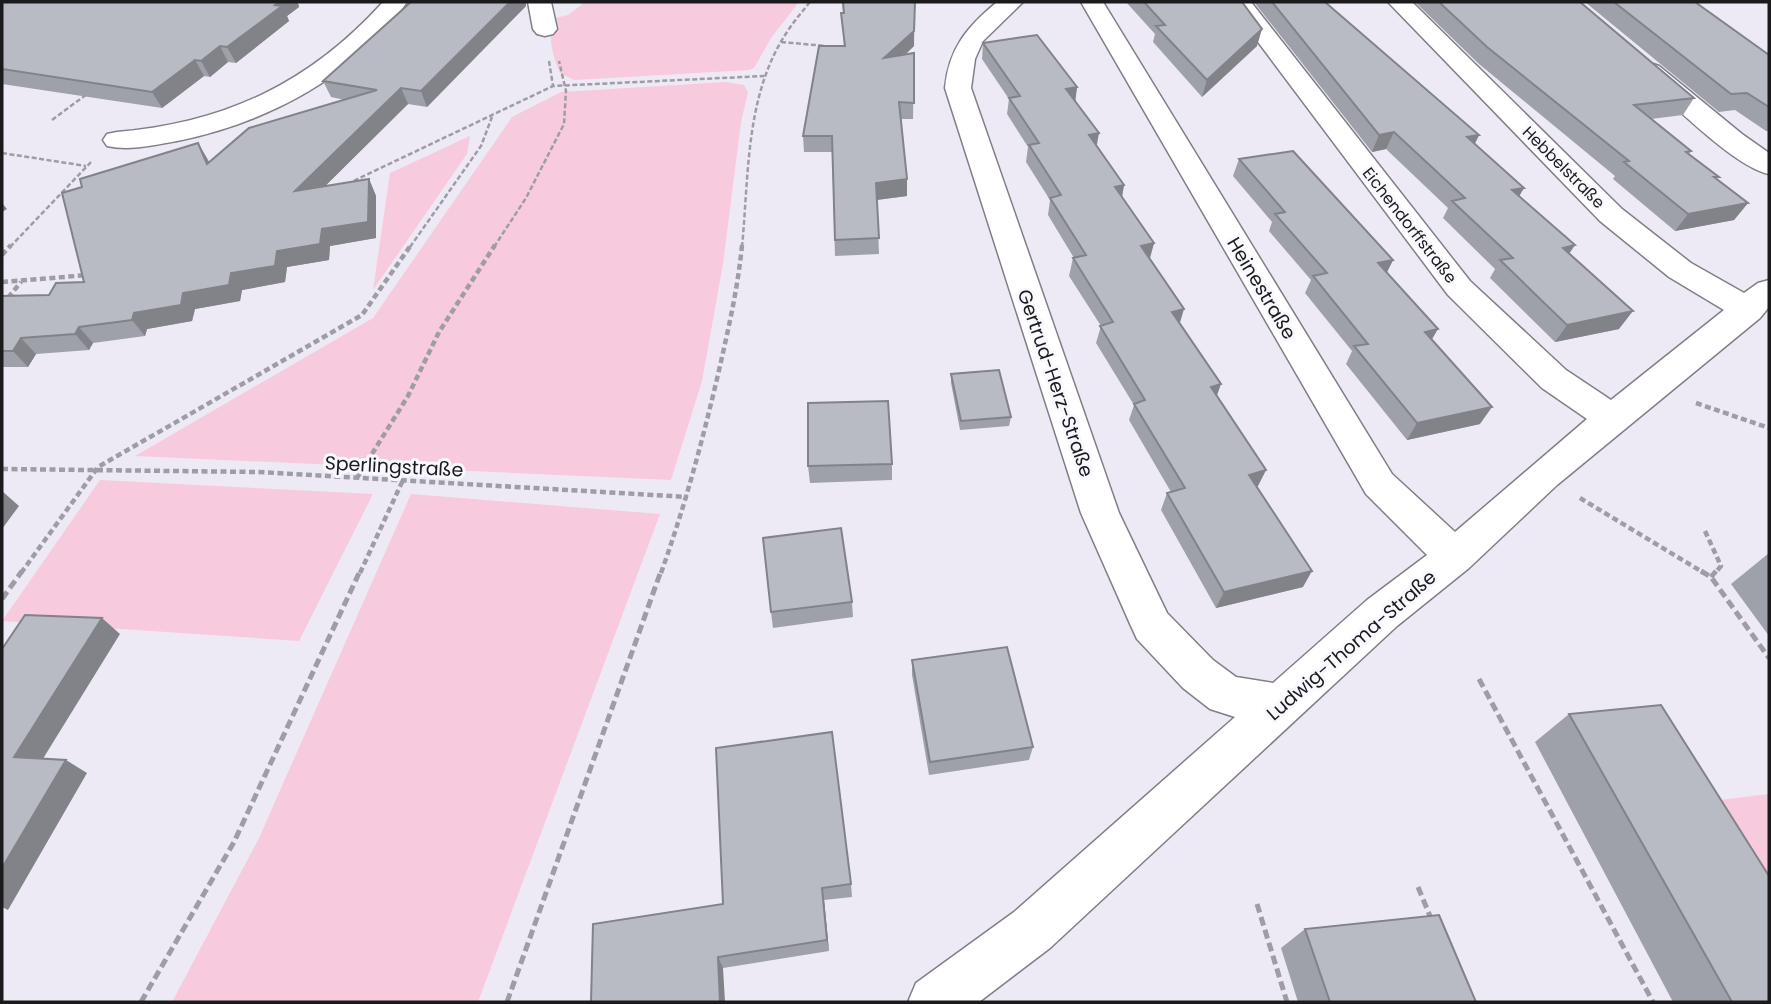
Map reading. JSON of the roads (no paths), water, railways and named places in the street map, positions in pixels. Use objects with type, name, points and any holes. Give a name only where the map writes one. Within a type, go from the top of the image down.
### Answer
[{"type":"street","points":[[117,140],[176,135],[262,104],[338,59],[372,31],[395,2]]},
{"type":"street","points":[[540,2],[545,29]]},
{"type":"street","name":"Gertrud-Herz-Straße","points":[[1011,2],[974,33],[959,62],[958,88],[1100,513],[1152,626],[1198,674],[1226,695],[1281,705]]},
{"type":"street","name":"Heinestraße","points":[[1092,2],[1379,484],[1455,556]]},
{"type":"street","name":"Eichendorffstraße","points":[[1239,2],[1459,288],[1554,379],[1612,418]]},
{"type":"street","name":"Hebbelstraße","points":[[1399,2],[1611,215],[1680,270],[1758,300]]},
{"type":"street","points":[[1629,53],[1732,140],[1769,166]]},
{"type":"street","name":"Ludwig-Thoma-Straße","points":[[935,1002],[1032,930],[1382,613],[1455,556],[1544,475],[1758,300]]}]
